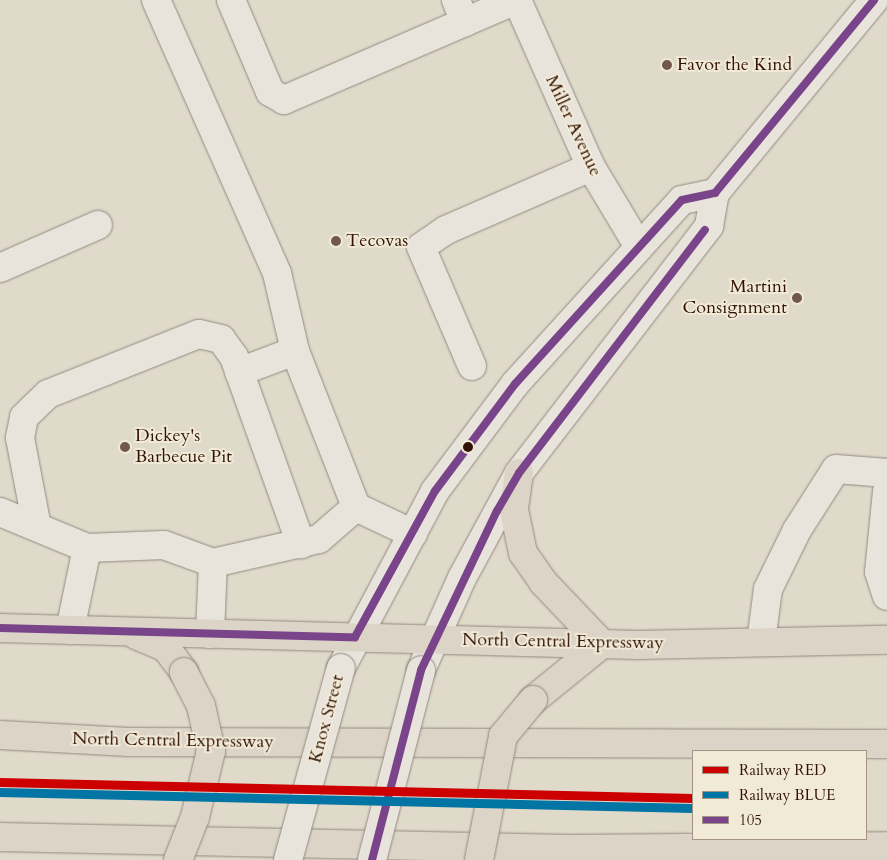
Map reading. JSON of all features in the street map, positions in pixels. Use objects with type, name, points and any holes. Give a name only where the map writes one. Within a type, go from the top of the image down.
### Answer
[{"type":"main road","points":[[479,860],[503,736],[533,700],[602,644],[543,582],[523,553],[514,510],[519,474]]},
{"type":"main road","name":"North Central Expressway","points":[[0,628],[602,644],[887,640]]},
{"type":"main road","points":[[127,631],[166,648],[184,672],[201,706],[210,751],[195,817],[178,860]]},
{"type":"main road","name":"North Central Expressway","points":[[0,735],[139,742],[887,744]]},
{"type":"main road","points":[[0,837],[570,849],[887,846]]},
{"type":"street","points":[[156,0],[276,273],[295,350],[356,507],[413,534]]},
{"type":"street","points":[[231,0],[270,92],[284,100],[461,11],[517,0]]},
{"type":"street","name":"Miller Avenue","points":[[517,0],[590,167],[640,247]]},
{"type":"street","points":[[372,860],[421,670],[434,639],[519,474],[709,226],[715,193],[874,0]]},
{"type":"street","points":[[472,366],[421,247],[446,230],[590,167]]},
{"type":"street","name":"Knox Street","points":[[288,860],[341,668],[355,637],[413,534],[435,490],[515,384],[682,200],[715,193]]},
{"type":"street","points":[[0,268],[98,225]]},
{"type":"street","points":[[37,527],[20,438],[24,417],[48,394],[199,334],[222,339],[239,372],[301,544]]},
{"type":"street","points":[[239,372],[295,350]]},
{"type":"street","points":[[761,642],[768,589],[796,530],[836,469],[887,473]]},
{"type":"street","points":[[887,491],[880,572],[887,596]]},
{"type":"street","points":[[0,512],[87,548],[164,545],[214,563],[320,539],[356,507]]},
{"type":"street","points":[[70,630],[87,548]]},
{"type":"street","points":[[210,634],[214,563]]},
{"type":"rail line","name":"RED","points":[[0,782],[692,798]]},
{"type":"rail line","name":"BLUE","points":[[0,792],[692,808]]},
{"type":"transit line","name":"105","points":[[0,628],[355,637],[435,491],[515,384],[682,200],[715,193],[874,0]]},
{"type":"transit line","name":"105","points":[[372,860],[421,670],[497,511],[519,473],[705,230]]},
{"type":"place","name":"Favor the Kind","points":[[667,65]]},
{"type":"place","name":"Tecovas","points":[[336,241]]},
{"type":"place","name":"Martini Consignment","points":[[797,298]]},
{"type":"place","name":"Dickey's Barbecue Pit","points":[[125,447]]}]
